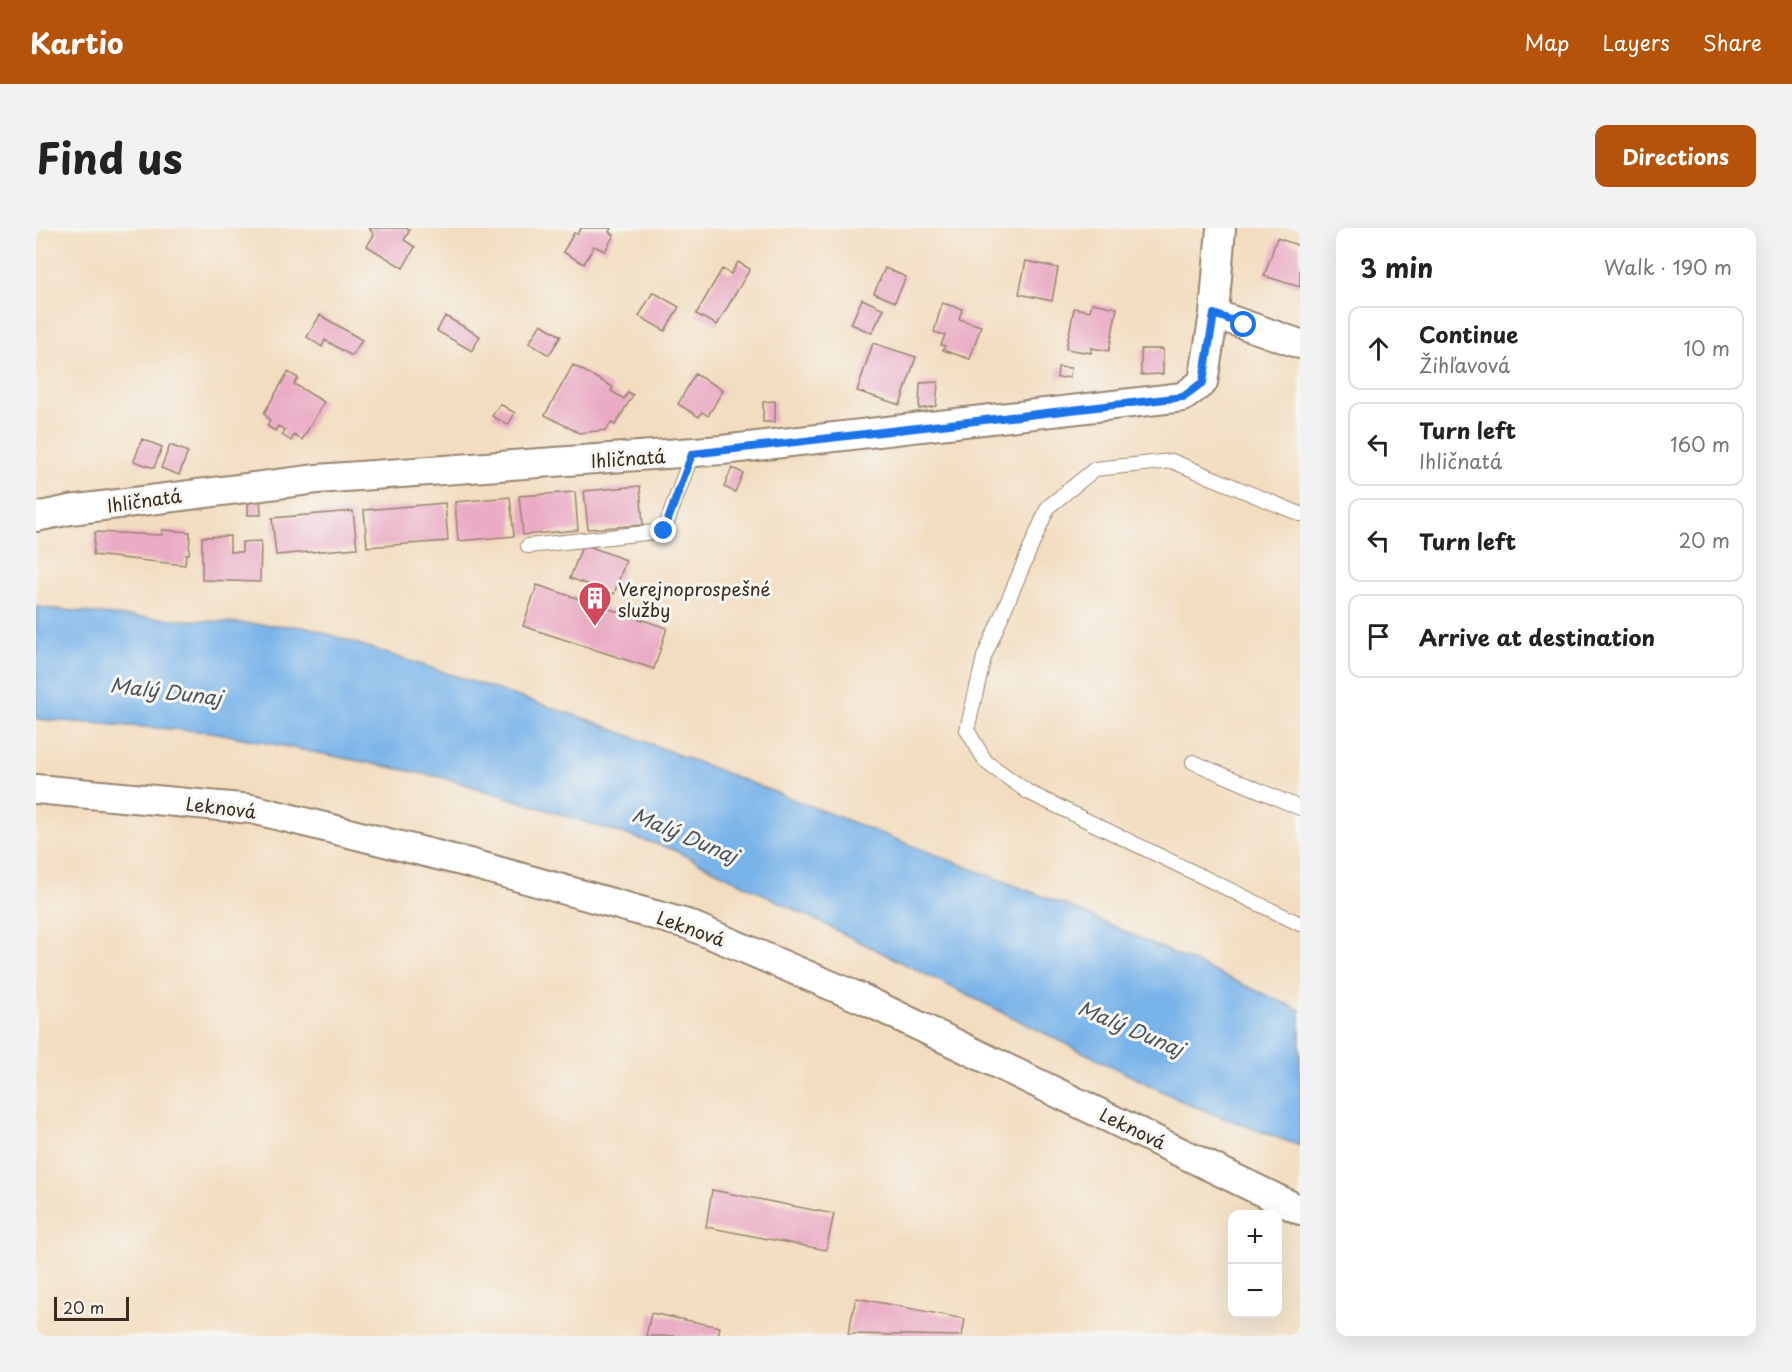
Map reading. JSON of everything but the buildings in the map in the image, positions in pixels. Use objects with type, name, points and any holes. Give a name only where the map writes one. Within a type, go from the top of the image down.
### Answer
[{"type":"street","name":"Ihličnatá","points":[[36,517],[102,506],[317,479],[692,454],[1183,397],[1203,382],[1214,314],[1221,228]]},
{"type":"street","points":[[1214,314],[1300,344]]},
{"type":"street","name":"Leknová","points":[[36,789],[252,809],[469,863],[687,924],[865,1000],[1300,1210]]},
{"type":"lane","points":[[528,546],[664,531],[692,454]]},
{"type":"lane","points":[[1300,514],[1172,460],[1095,469],[1048,507],[984,657],[967,730],[986,762],[1028,792],[1300,924]]},
{"type":"lane","points":[[1193,762],[1300,808]]},
{"type":"water","name":"Malý Dunaj","points":[[36,607],[122,616],[307,627],[589,720],[1068,906],[1300,1010],[1300,1146],[1190,1105],[672,849],[445,778],[212,732],[36,719]]},
{"type":"place","name":"Verejnoprospešné služby","points":[[595,627]]},
{"type":"route","points":[[664,531],[692,454],[1183,397],[1203,382],[1214,314],[1244,325]]}]
